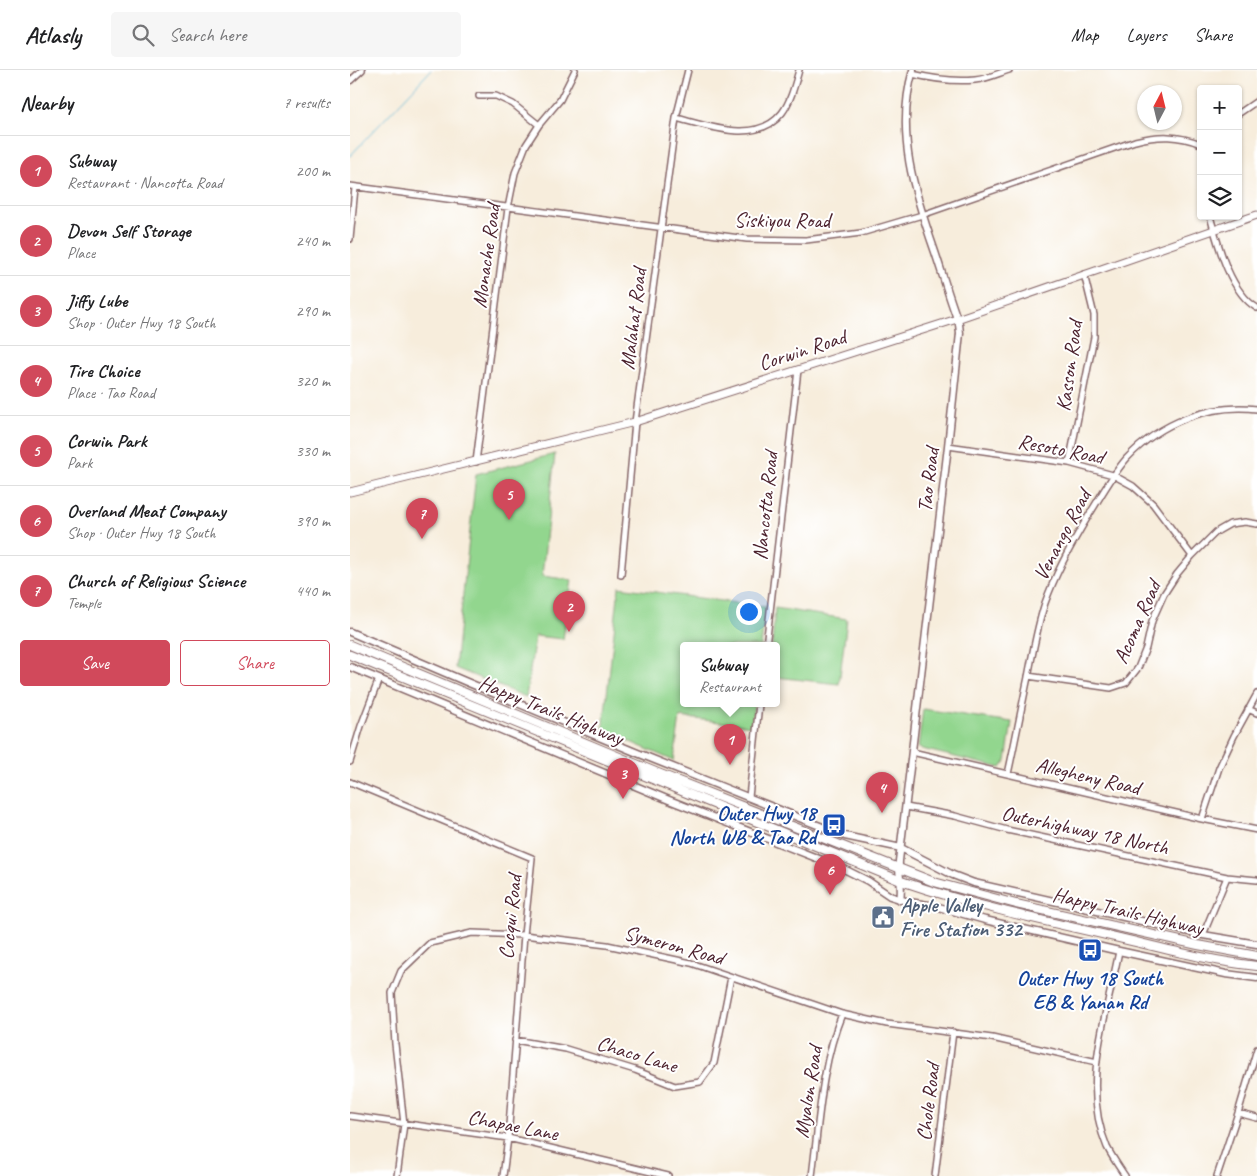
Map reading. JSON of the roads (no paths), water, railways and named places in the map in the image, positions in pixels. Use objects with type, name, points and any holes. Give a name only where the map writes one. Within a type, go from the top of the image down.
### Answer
[{"type":"main road","name":"Corwin Road","points":[[350,492],[635,422],[958,319],[1257,215]]},
{"type":"main road","name":"Happy Trails Highway","points":[[350,644],[658,773],[934,882],[1006,902],[1198,945],[1257,956]]},
{"type":"main road","name":"Happy Trails Highway","points":[[350,655],[900,881],[951,898],[1014,914],[1196,955],[1257,966]]},
{"type":"street","points":[[350,81],[362,70]]},
{"type":"street","name":"Monache Road","points":[[476,462],[508,208],[515,173],[526,145],[539,125],[560,100],[575,70]]},
{"type":"street","name":"Malahat Road","points":[[622,575],[635,422],[676,118],[688,70]]},
{"type":"street","points":[[676,118],[729,130],[751,130],[768,125],[782,113],[793,92],[799,70]]},
{"type":"street","points":[[913,72],[930,78],[955,81],[977,80],[1010,70]]},
{"type":"street","name":"Tao Road","points":[[900,900],[903,890],[898,868],[960,333],[958,319],[911,178],[906,132],[906,107],[913,72]]},
{"type":"street","points":[[479,96],[496,96],[512,104],[539,125]]},
{"type":"street","points":[[1242,111],[1257,101]]},
{"type":"street","name":"Siskiyou Road","points":[[353,187],[661,229],[747,239],[806,240],[862,233],[922,215],[1144,139],[1165,136],[1178,137],[1197,143]]},
{"type":"street","points":[[350,239],[353,187]]},
{"type":"street","points":[[1211,220],[1226,265],[1238,289],[1249,303],[1257,308]]},
{"type":"street","name":"Kasson Road","points":[[1069,463],[1094,337],[1094,315],[1084,274]]},
{"type":"street","name":"Nancotta Road","points":[[766,642],[798,370]]},
{"type":"street","name":"Venango Road","points":[[1008,774],[1036,636],[1045,603],[1068,549],[1114,475],[1127,458],[1168,425],[1217,409],[1243,407],[1257,409]]},
{"type":"street","name":"Resoto Road","points":[[948,446],[1069,463],[1114,475],[1133,486],[1153,504],[1192,556]]},
{"type":"street","name":"Acoma Road","points":[[1028,676],[1111,688],[1126,683],[1138,668],[1146,648],[1152,621],[1164,594],[1177,574],[1216,532],[1230,524],[1245,522],[1257,524]]},
{"type":"street","points":[[350,632],[631,751],[749,796],[845,836],[901,848],[953,875],[974,883],[1203,935],[1257,944]]},
{"type":"street","points":[[350,667],[669,800],[856,874],[890,896],[900,900],[935,906],[1119,952],[1226,974],[1257,978]]},
{"type":"street","points":[[350,762],[379,679]]},
{"type":"street","points":[[1202,819],[1219,768],[1257,694]]},
{"type":"street","points":[[749,796],[760,707]]},
{"type":"street","points":[[1248,709],[1257,713]]},
{"type":"street","name":"Allegheny Road","points":[[912,752],[1257,830]]},
{"type":"street","name":"Cocqui Road","points":[[350,782],[532,858],[508,1138],[503,1176]]},
{"type":"street","name":"Outerhighway 18 North","points":[[906,807],[955,816],[1007,830],[1227,877],[1257,880]]},
{"type":"street","points":[[1203,935],[1227,877]]},
{"type":"street","name":"Symeron Road","points":[[397,1176],[404,1124],[395,1044],[392,994],[401,971],[430,943],[472,933],[524,935],[607,945],[691,963],[842,1014],[886,1024],[992,1038],[1097,1062]]},
{"type":"street","points":[[1119,952],[1102,1024],[1095,1097],[1099,1124],[1107,1148],[1125,1176]]},
{"type":"street","name":"Chaco Lane","points":[[515,1040],[566,1049],[635,1070],[675,1086],[700,1082],[714,1063],[731,977]]},
{"type":"street","name":"Myalon Road","points":[[812,1176],[826,1062],[833,1036],[842,1014]]},
{"type":"street","name":"Chole Road","points":[[935,1176],[953,1032]]},
{"type":"street","points":[[1217,1176],[1257,1048]]},
{"type":"street","points":[[1238,1113],[1257,1118]]},
{"type":"street","name":"Chapae Lane","points":[[350,1116],[508,1138],[668,1176]]},
{"type":"waterway","points":[[350,156],[431,70]]},
{"type":"place","name":"Corwin Park","points":[[509,520]]},
{"type":"place","name":"Church of Religious Science","points":[[422,539]]},
{"type":"place","name":"Devon Self Storage","points":[[569,632]]},
{"type":"place","name":"Subway","points":[[730,765]]},
{"type":"place","name":"Jiffy Lube","points":[[623,799]]},
{"type":"place","name":"Tire Choice","points":[[882,813]]},
{"type":"place","name":"Outer Hwy 18 North WB & Tao Rd","points":[[834,825]]},
{"type":"place","name":"Overland Meat Company","points":[[830,895]]},
{"type":"place","name":"Apple Valley Fire Station 332","points":[[883,917]]},
{"type":"place","name":"Outer Hwy 18 South EB & Yanan Rd","points":[[1090,950]]}]
